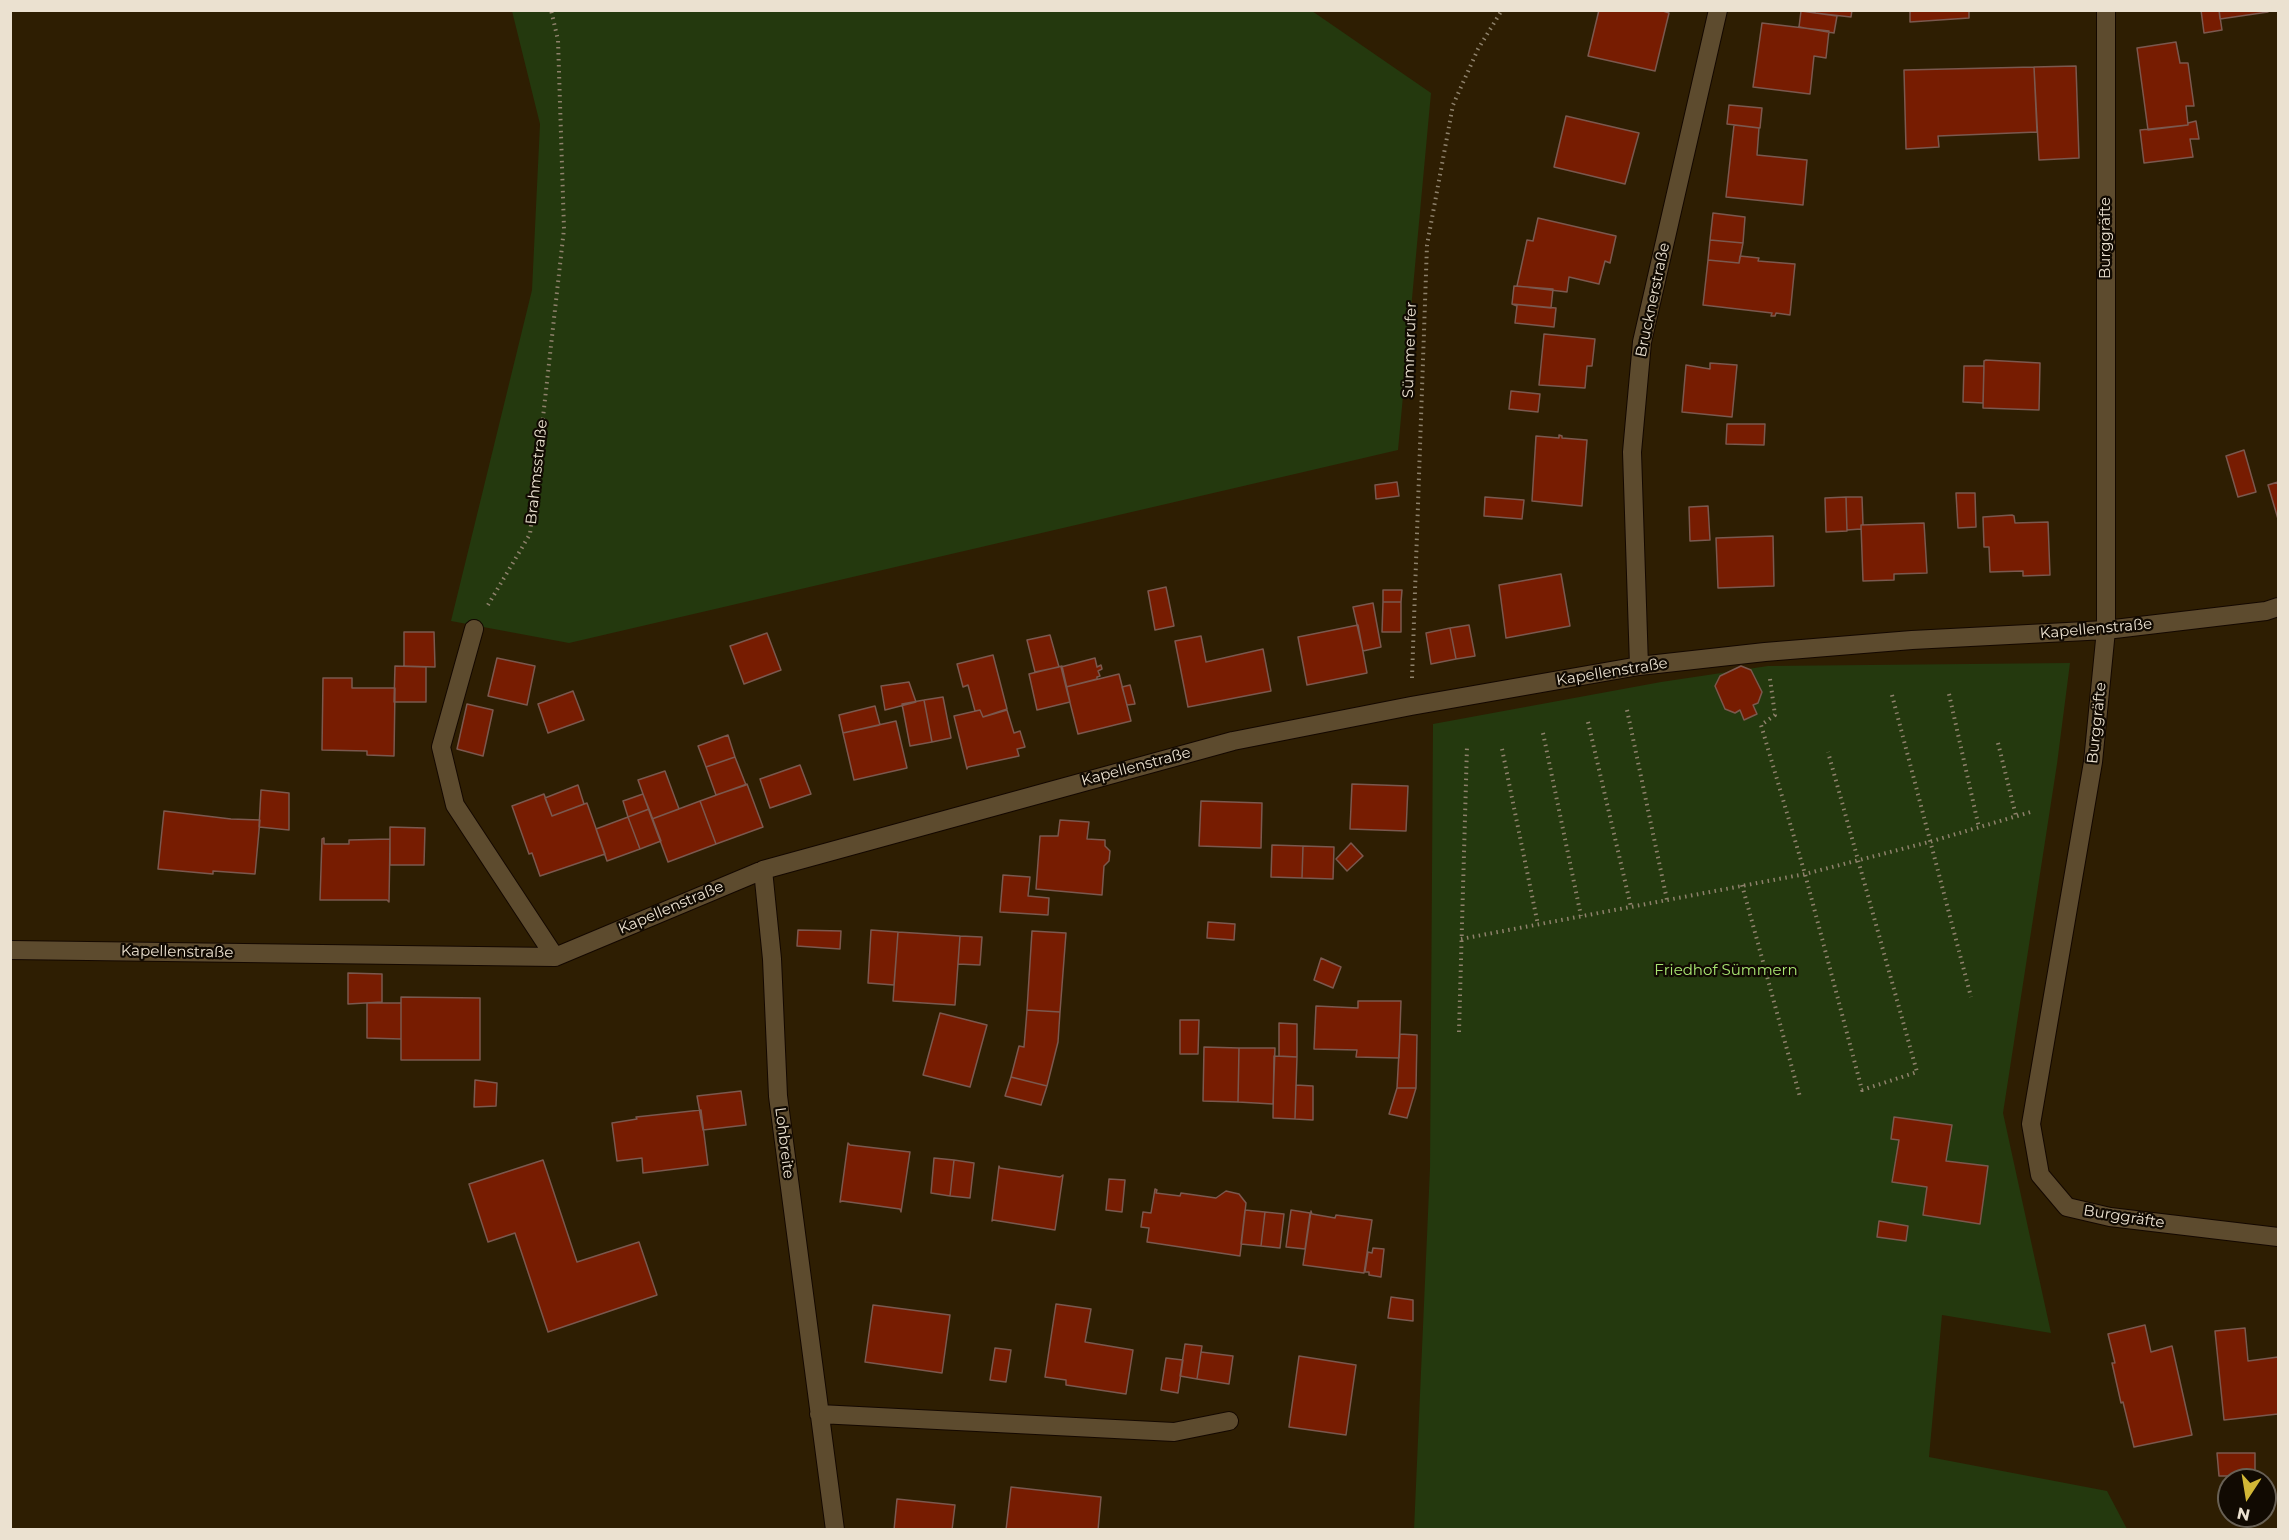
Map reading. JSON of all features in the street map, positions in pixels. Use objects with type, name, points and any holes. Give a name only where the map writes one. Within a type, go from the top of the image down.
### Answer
[{"type":"street","name":"Brucknerstraße","points":[[1639,666],[1632,452],[1642,342],[1718,10]]},
{"type":"street","name":"Burggräfte","points":[[2106,10],[2106,630],[2093,762],[2031,1124],[2040,1175],[2067,1207],[2110,1217],[2278,1236]]},
{"type":"street","name":"Kapellenstraße","points":[[10,950],[555,957],[763,870],[1233,741],[1411,706],[1639,666],[1765,652],[1912,640],[2106,630],[2266,611],[2278,607]]},
{"type":"street","points":[[474,629],[441,747],[452,793],[455,805],[555,957]]},
{"type":"street","name":"Lohbreite","points":[[763,870],[772,959],[778,1096],[835,1530]]},
{"type":"street","points":[[819,1414],[1174,1432],[1229,1421]]},
{"type":"path","name":"Brahmsstraße","points":[[474,629],[530,534],[564,229],[558,40],[551,10]]},
{"type":"path","name":"Sümmerufer","points":[[1411,706],[1427,245],[1453,105],[1478,49],[1502,10]]},
{"type":"path","points":[[1765,652],[1776,715],[1761,725],[1862,1090],[1917,1072],[1828,752]]},
{"type":"path","points":[[1949,694],[1979,828]]},
{"type":"path","points":[[1892,695],[1971,997]]},
{"type":"path","points":[[1627,710],[1667,900]]},
{"type":"path","points":[[1588,722],[1630,907]]},
{"type":"path","points":[[1544,733],[1581,916]]},
{"type":"path","points":[[1998,743],[2016,816]]},
{"type":"path","points":[[1459,1032],[1467,746]]},
{"type":"path","points":[[1502,749],[1538,925]]},
{"type":"path","points":[[1461,939],[1804,874],[1929,842],[2034,811]]},
{"type":"path","points":[[1742,885],[1800,1097]]},
{"type":"green space","points":[[512,11],[1312,11],[1431,93],[1398,450],[569,643],[451,621],[532,290],[540,124]]},
{"type":"green space","name":"Friedhof Sümmern","points":[[2070,663],[2057,764],[2003,1113],[2051,1333],[1942,1315],[1929,1457],[2107,1491],[2127,1529],[1414,1530],[1430,1168],[1433,724],[1661,682],[1768,666]]},
{"type":"building","points":[[1599,10],[1660,10],[1669,13],[1655,71],[1588,56]]},
{"type":"building","points":[[1815,10],[1852,10],[1851,17],[1815,13]]},
{"type":"building","points":[[1910,10],[1969,10],[1969,18],[1910,22]]},
{"type":"building","points":[[2201,10],[2219,10],[2222,30],[2204,33]]},
{"type":"building","points":[[2219,10],[2268,10],[2268,12],[2220,19]]},
{"type":"building","points":[[1801,11],[1837,16],[1834,33],[1799,27]]},
{"type":"building","points":[[1762,23],[1829,31],[1826,58],[1814,56],[1810,94],[1753,87]]},
{"type":"building","points":[[2176,42],[2180,63],[2188,63],[2194,106],[2186,106],[2188,125],[2148,130],[2137,48]]},
{"type":"building","points":[[2076,66],[2079,158],[2039,160],[2034,67]]},
{"type":"building","points":[[2034,67],[2037,132],[1938,136],[1939,147],[1906,149],[1904,70]]},
{"type":"building","points":[[1729,105],[1762,108],[1760,128],[1727,124]]},
{"type":"building","points":[[1566,116],[1639,133],[1625,184],[1554,167]]},
{"type":"building","points":[[2196,121],[2199,139],[2190,139],[2193,157],[2144,163],[2140,130],[2188,125]]},
{"type":"building","points":[[1734,125],[1759,128],[1757,155],[1807,160],[1803,205],[1726,197]]},
{"type":"building","points":[[1713,213],[1745,217],[1743,243],[1710,240]]},
{"type":"building","points":[[1538,218],[1616,236],[1610,263],[1605,261],[1599,284],[1569,277],[1567,292],[1517,286],[1527,240],[1533,241]]},
{"type":"building","points":[[1710,240],[1743,243],[1739,263],[1708,260]]},
{"type":"building","points":[[1740,256],[1759,258],[1758,261],[1795,264],[1790,315],[1776,313],[1775,316],[1771,316],[1772,313],[1703,305],[1708,260],[1739,263]]},
{"type":"building","points":[[1514,286],[1553,289],[1551,308],[1512,304]]},
{"type":"building","points":[[1512,304],[1556,308],[1554,327],[1515,323],[1517,306]]},
{"type":"building","points":[[1544,334],[1595,339],[1592,366],[1587,366],[1585,388],[1539,385]]},
{"type":"building","points":[[1984,361],[2040,363],[2039,410],[1983,408]]},
{"type":"building","points":[[1710,363],[1737,365],[1732,417],[1682,412],[1686,365],[1710,369]]},
{"type":"building","points":[[1964,366],[1984,366],[1983,403],[1963,402]]},
{"type":"building","points":[[1511,391],[1540,394],[1538,412],[1509,409]]},
{"type":"building","points":[[1727,424],[1765,424],[1764,445],[1726,444]]},
{"type":"building","points":[[1559,435],[1562,438],[1587,440],[1582,506],[1532,501],[1536,436],[1559,438]]},
{"type":"building","points":[[2244,450],[2256,492],[2238,497],[2226,456]]},
{"type":"building","points":[[1397,482],[1399,496],[1376,499],[1375,485]]},
{"type":"building","points":[[2278,482],[2278,519],[2268,485]]},
{"type":"building","points":[[1956,493],[1975,493],[1976,527],[1958,528]]},
{"type":"building","points":[[1485,497],[1524,500],[1522,519],[1484,516]]},
{"type":"building","points":[[1846,497],[1847,531],[1826,532],[1825,498]]},
{"type":"building","points":[[1846,497],[1862,497],[1863,525],[1861,529],[1847,530]]},
{"type":"building","points":[[1708,506],[1710,540],[1690,541],[1689,507]]},
{"type":"building","points":[[2012,515],[2015,523],[2048,522],[2050,575],[2023,576],[2023,571],[1990,572],[1989,547],[1984,547],[1983,517]]},
{"type":"building","points":[[1924,523],[1927,573],[1894,574],[1894,580],[1863,581],[1861,525]]},
{"type":"building","points":[[1773,536],[1774,586],[1718,588],[1716,538]]},
{"type":"building","points":[[1561,574],[1570,626],[1506,638],[1499,585]]},
{"type":"building","points":[[1166,587],[1174,626],[1155,630],[1148,591]]},
{"type":"building","points":[[1383,590],[1402,590],[1401,602],[1383,602]]},
{"type":"building","points":[[1383,602],[1401,602],[1401,632],[1382,632]]},
{"type":"building","points":[[1373,603],[1381,647],[1363,651],[1353,607]]},
{"type":"building","points":[[1358,625],[1367,673],[1307,685],[1298,637]]},
{"type":"building","points":[[1469,625],[1475,656],[1456,659],[1450,628]]},
{"type":"building","points":[[1450,628],[1456,659],[1431,664],[1426,633]]},
{"type":"building","points":[[404,632],[434,632],[435,667],[404,666]]},
{"type":"building","points":[[767,633],[781,670],[744,684],[730,646]]},
{"type":"building","points":[[1050,635],[1059,667],[1035,672],[1027,640]]},
{"type":"building","points":[[1201,636],[1206,662],[1263,649],[1271,691],[1188,707],[1175,641]]},
{"type":"building","points":[[993,655],[1007,709],[983,717],[980,710],[975,711],[968,685],[963,687],[957,664]]},
{"type":"building","points":[[497,658],[535,666],[527,705],[488,696]]},
{"type":"building","points":[[1095,658],[1097,667],[1101,665],[1102,669],[1098,671],[1100,676],[1097,679],[1066,687],[1061,667]]},
{"type":"building","points":[[395,666],[426,667],[426,702],[394,702]]},
{"type":"building","points":[[1062,666],[1070,702],[1037,710],[1029,674]]},
{"type":"building","points":[[1741,666],[1751,670],[1762,692],[1758,703],[1753,705],[1757,714],[1744,720],[1740,710],[1735,713],[1725,709],[1715,686],[1720,676]]},
{"type":"building","points":[[1119,674],[1131,721],[1078,734],[1066,687]]},
{"type":"building","points":[[323,678],[352,678],[352,688],[395,688],[394,756],[367,755],[367,751],[322,750]]},
{"type":"building","points":[[909,682],[916,702],[885,710],[881,686]]},
{"type":"building","points":[[1130,685],[1135,704],[1127,705],[1122,687]]},
{"type":"building","points":[[573,691],[584,720],[548,733],[538,704]]},
{"type":"building","points":[[943,697],[951,738],[932,742],[924,700]]},
{"type":"building","points":[[924,700],[932,742],[910,746],[902,704]]},
{"type":"building","points":[[467,704],[493,710],[483,756],[457,749]]},
{"type":"building","points":[[875,706],[880,725],[843,733],[839,715]]},
{"type":"building","points":[[980,710],[983,717],[1007,710],[1014,733],[1020,731],[1025,747],[1017,749],[1019,756],[967,769],[954,716]]},
{"type":"building","points":[[896,721],[907,768],[854,780],[843,733]]},
{"type":"building","points":[[728,735],[735,757],[706,767],[698,746]]},
{"type":"building","points":[[735,757],[746,785],[716,795],[706,767]]},
{"type":"building","points":[[800,765],[811,794],[770,808],[760,779]]},
{"type":"building","points":[[665,771],[679,809],[652,819],[638,780]]},
{"type":"building","points":[[747,784],[763,827],[716,844],[700,801]]},
{"type":"building","points":[[1352,784],[1408,786],[1406,831],[1350,829]]},
{"type":"building","points":[[578,785],[584,804],[552,816],[545,798]]},
{"type":"building","points":[[261,790],[289,793],[289,830],[259,827]]},
{"type":"building","points":[[544,794],[552,816],[587,803],[605,854],[540,876],[532,853],[529,854],[512,806]]},
{"type":"building","points":[[643,794],[649,809],[628,817],[623,801]]},
{"type":"building","points":[[700,801],[716,844],[668,862],[652,819]]},
{"type":"building","points":[[1201,801],[1262,803],[1261,848],[1199,846]]},
{"type":"building","points":[[649,809],[661,841],[640,849],[628,817]]},
{"type":"building","points":[[164,811],[260,820],[255,874],[213,871],[213,874],[158,869]]},
{"type":"building","points":[[628,817],[640,849],[607,861],[596,829]]},
{"type":"building","points":[[1060,820],[1089,822],[1087,839],[1105,840],[1105,846],[1110,851],[1109,861],[1104,866],[1102,895],[1036,889],[1040,836],[1058,836]]},
{"type":"building","points":[[390,827],[425,828],[424,865],[390,865]]},
{"type":"building","points":[[324,838],[324,844],[349,844],[349,840],[390,839],[389,902],[387,900],[320,900],[322,839]]},
{"type":"building","points":[[1351,843],[1363,856],[1347,871],[1336,859]]},
{"type":"building","points":[[1272,845],[1303,846],[1302,878],[1271,877]]},
{"type":"building","points":[[1303,846],[1334,847],[1333,879],[1302,878]]},
{"type":"building","points":[[1003,875],[1030,877],[1028,896],[1049,898],[1048,915],[1000,912]]},
{"type":"building","points":[[1208,922],[1235,924],[1234,940],[1207,938]]},
{"type":"building","points":[[798,930],[841,931],[840,949],[797,946]]},
{"type":"building","points":[[871,930],[898,932],[894,985],[868,983]]},
{"type":"building","points":[[1032,931],[1066,933],[1060,1012],[1027,1010]]},
{"type":"building","points":[[898,932],[960,936],[955,1005],[893,1001]]},
{"type":"building","points":[[960,936],[982,937],[980,965],[958,964]]},
{"type":"building","points":[[1321,958],[1341,967],[1333,988],[1314,980]]},
{"type":"building","points":[[348,973],[382,974],[382,1002],[348,1004]]},
{"type":"building","points":[[401,997],[480,998],[480,1060],[401,1060]]},
{"type":"building","points":[[1358,1001],[1401,1001],[1399,1058],[1356,1057],[1357,1050],[1314,1049],[1316,1006],[1358,1008]]},
{"type":"building","points":[[367,1003],[401,1003],[401,1039],[367,1038]]},
{"type":"building","points":[[1027,1010],[1060,1012],[1058,1042],[1047,1086],[1011,1077],[1019,1046],[1024,1047]]},
{"type":"building","points":[[940,1013],[987,1025],[970,1087],[923,1075]]},
{"type":"building","points":[[1180,1020],[1199,1020],[1198,1054],[1180,1054]]},
{"type":"building","points":[[1279,1023],[1297,1024],[1297,1057],[1279,1056]]},
{"type":"building","points":[[1400,1034],[1417,1035],[1416,1088],[1397,1088]]},
{"type":"building","points":[[1204,1047],[1239,1048],[1238,1102],[1203,1101]]},
{"type":"building","points":[[1239,1048],[1275,1048],[1273,1104],[1238,1102]]},
{"type":"building","points":[[1274,1056],[1297,1057],[1295,1119],[1273,1118]]},
{"type":"building","points":[[1011,1077],[1047,1086],[1041,1105],[1005,1096]]},
{"type":"building","points":[[475,1080],[497,1083],[496,1106],[474,1107]]},
{"type":"building","points":[[1296,1085],[1313,1086],[1313,1120],[1295,1119]]},
{"type":"building","points":[[1397,1088],[1416,1088],[1407,1118],[1389,1114]]},
{"type":"building","points":[[741,1091],[746,1125],[703,1130],[697,1096]]},
{"type":"building","points":[[701,1110],[708,1165],[643,1173],[642,1158],[617,1161],[612,1123],[637,1119],[636,1117]]},
{"type":"building","points":[[1894,1117],[1952,1125],[1946,1161],[1988,1166],[1980,1224],[1923,1215],[1927,1187],[1892,1182],[1899,1140],[1891,1139]]},
{"type":"building","points":[[848,1143],[910,1152],[901,1212],[900,1209],[840,1202]]},
{"type":"building","points":[[934,1158],[954,1160],[950,1196],[931,1193]]},
{"type":"building","points":[[543,1160],[577,1262],[639,1242],[657,1295],[548,1332],[515,1233],[488,1242],[469,1184]]},
{"type":"building","points":[[954,1160],[974,1163],[970,1198],[950,1196]]},
{"type":"building","points":[[999,1166],[1060,1177],[1063,1175],[1055,1230],[992,1221]]},
{"type":"building","points":[[1109,1179],[1125,1180],[1122,1212],[1106,1210]]},
{"type":"building","points":[[1155,1189],[1156,1193],[1180,1196],[1181,1193],[1216,1198],[1226,1191],[1239,1194],[1246,1203],[1240,1256],[1147,1242],[1149,1228],[1141,1227],[1143,1212],[1151,1213]]},
{"type":"building","points":[[1245,1210],[1265,1212],[1261,1246],[1241,1244]]},
{"type":"building","points":[[1291,1210],[1310,1213],[1305,1249],[1286,1247]]},
{"type":"building","points":[[1311,1211],[1312,1214],[1335,1218],[1336,1215],[1372,1220],[1364,1273],[1303,1265]]},
{"type":"building","points":[[1265,1212],[1284,1214],[1280,1248],[1261,1246]]},
{"type":"building","points":[[1879,1221],[1908,1226],[1906,1241],[1877,1237]]},
{"type":"building","points":[[1373,1248],[1384,1249],[1381,1277],[1365,1272],[1368,1252],[1372,1253]]},
{"type":"building","points":[[1391,1297],[1413,1300],[1413,1321],[1388,1318]]},
{"type":"building","points":[[1056,1304],[1091,1309],[1085,1342],[1133,1350],[1126,1394],[1066,1385],[1066,1380],[1045,1377]]},
{"type":"building","points":[[873,1305],[950,1315],[942,1373],[865,1362]]},
{"type":"building","points":[[2145,1325],[2151,1352],[2172,1346],[2192,1435],[2134,1447],[2123,1402],[2121,1403],[2108,1334]]},
{"type":"building","points":[[2245,1328],[2248,1361],[2278,1357],[2278,1414],[2224,1420],[2215,1331]]},
{"type":"building","points":[[1185,1344],[1202,1346],[1197,1379],[1180,1376]]},
{"type":"building","points":[[995,1348],[1011,1350],[1006,1382],[990,1380]]},
{"type":"building","points":[[1201,1352],[1233,1356],[1229,1384],[1197,1379]]},
{"type":"building","points":[[1299,1356],[1356,1365],[1346,1435],[1289,1427]]},
{"type":"building","points":[[1166,1358],[1183,1360],[1178,1393],[1161,1390]]},
{"type":"building","points":[[2217,1453],[2255,1453],[2255,1468],[2218,1468]]},
{"type":"building","points":[[1011,1487],[1101,1497],[1098,1530],[1006,1530]]},
{"type":"building","points":[[897,1499],[955,1505],[952,1530],[894,1530]]}]
